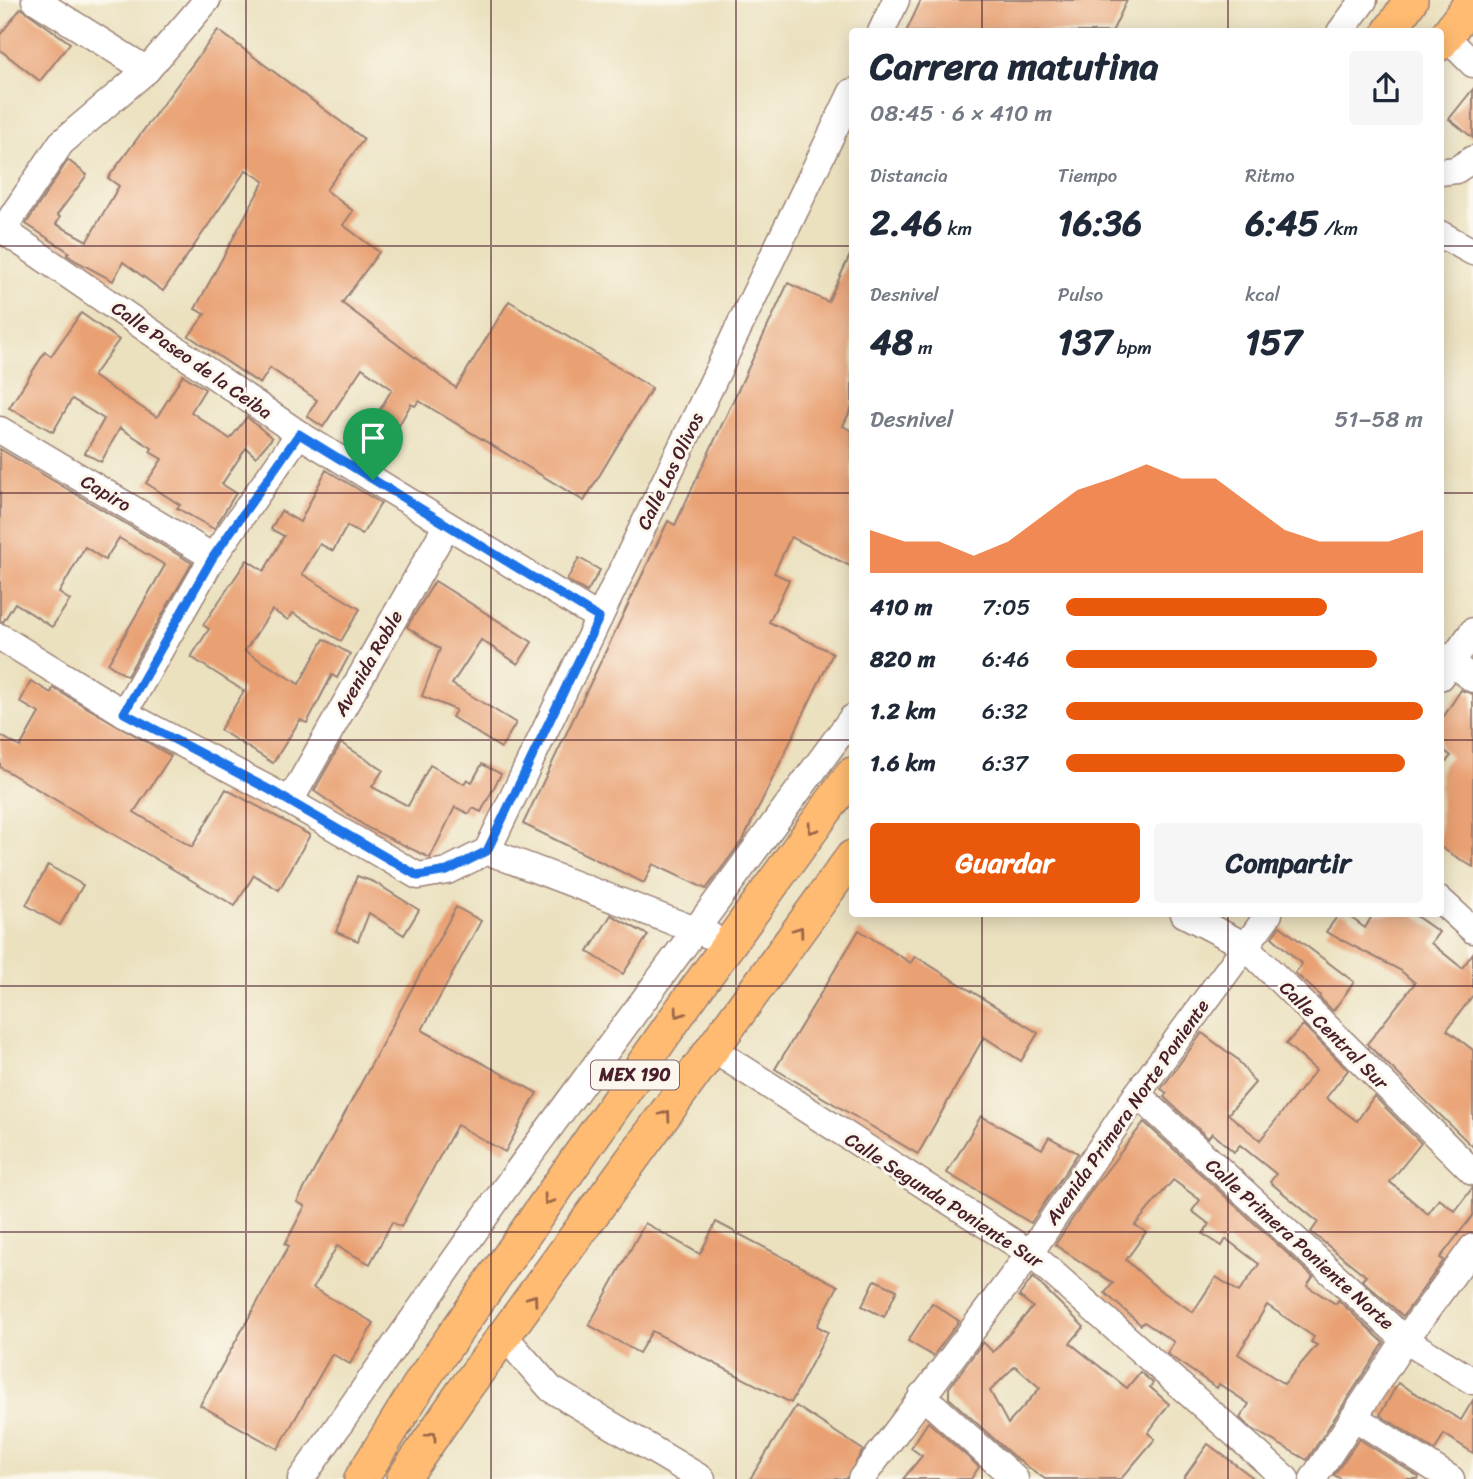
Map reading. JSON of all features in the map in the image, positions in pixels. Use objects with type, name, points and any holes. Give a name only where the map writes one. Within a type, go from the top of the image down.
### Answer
[{"type":"main road","points":[[1392,28],[1411,0]]},
{"type":"main road","points":[[1444,39],[1473,0]]},
{"type":"main road","name":"MEX 190","points":[[348,1479],[423,1379],[849,778]]},
{"type":"main road","name":"MEX 190","points":[[403,1479],[462,1393],[505,1338],[849,861]]},
{"type":"main road","name":"MEX 190","points":[[362,1479],[423,1379]]},
{"type":"street","points":[[35,0],[147,70],[207,0]]},
{"type":"street","points":[[883,28],[896,0]]},
{"type":"street","points":[[1343,28],[1364,0]]},
{"type":"street","points":[[1444,41],[1473,64]]},
{"type":"street","name":"Calle Paseo de la Ceiba","points":[[147,70],[61,143],[3,230],[299,434],[599,618]]},
{"type":"street","name":"Calle Los Olivos","points":[[487,851],[849,98]]},
{"type":"street","points":[[1444,172],[1456,170],[1473,159]]},
{"type":"street","points":[[1444,236],[1473,252]]},
{"type":"street","name":"Capiro","points":[[0,430],[213,557]]},
{"type":"street","points":[[124,713],[213,557],[299,434]]},
{"type":"street","name":"Avenida Roble","points":[[289,801],[447,525]]},
{"type":"street","points":[[1473,631],[1444,664],[1473,679]]},
{"type":"street","points":[[0,638],[124,713],[289,801],[418,876],[447,871],[487,851],[697,929],[729,944]]},
{"type":"street","points":[[301,1479],[505,1188],[849,722]]},
{"type":"street","points":[[1444,904],[1473,930]]},
{"type":"street","name":"Calle Central Sur","points":[[1190,917],[1244,945],[1473,1172]]},
{"type":"street","name":"Avenida Primera Norte Poniente","points":[[860,1479],[1030,1253],[1137,1094],[1267,917]]},
{"type":"street","name":"Calle Segunda Poniente Sur","points":[[714,1050],[1030,1253],[1286,1479]]},
{"type":"street","name":"Calle Primera Poniente Norte","points":[[1137,1094],[1405,1340],[1473,1381]]},
{"type":"street","points":[[1313,1479],[1405,1340],[1473,1247]]},
{"type":"street","points":[[505,1338],[551,1389],[702,1479]]},
{"type":"street","points":[[922,1395],[1015,1479]]},
{"type":"street","points":[[1353,1418],[1451,1479]]},
{"type":"building","points":[[921,0],[1127,0],[1114,28],[908,28]]},
{"type":"building","points":[[21,8],[70,43],[40,81],[0,50],[0,35]]},
{"type":"building","points":[[218,30],[364,139],[326,190],[353,211],[343,225],[379,252],[342,303],[456,388],[509,301],[652,388],[584,501],[419,401],[415,406],[411,404],[377,464],[356,451],[392,389],[362,368],[323,427],[307,416],[317,400],[270,368],[260,384],[189,336],[205,314],[195,309],[264,181],[246,170],[163,291],[123,262],[113,281],[76,261],[67,255],[69,252],[26,224],[68,160],[87,175],[57,215],[60,217],[56,224],[87,241],[119,186],[108,178]]},
{"type":"building","points":[[1473,89],[1473,138],[1449,119]]},
{"type":"building","points":[[849,257],[849,413],[843,426],[849,429],[849,566],[791,537],[774,573],[789,580],[769,622],[833,653],[744,838],[706,889],[653,864],[644,883],[523,824],[668,521],[675,525],[788,283],[828,302]]},
{"type":"building","points":[[81,313],[119,340],[93,376],[111,388],[157,417],[183,375],[205,389],[191,412],[230,439],[247,417],[272,438],[256,457],[246,448],[222,484],[236,493],[214,529],[177,508],[180,505],[146,483],[162,459],[150,452],[152,448],[120,428],[101,462],[85,453],[104,419],[72,399],[53,432],[9,408],[45,352],[51,356]]},
{"type":"building","points":[[0,449],[192,563],[127,676],[108,664],[165,565],[119,538],[105,560],[85,547],[59,593],[70,600],[52,627],[15,603],[3,622],[0,621]]},
{"type":"building","points":[[326,470],[381,503],[362,535],[347,526],[333,551],[320,544],[302,574],[360,609],[341,641],[293,613],[288,620],[272,610],[245,651],[299,684],[324,639],[350,654],[337,678],[332,675],[307,723],[300,720],[273,763],[220,730],[244,691],[191,657],[209,629],[203,625],[247,560],[264,571],[284,536],[271,529],[281,511],[300,522]]},
{"type":"building","points":[[579,558],[600,570],[587,592],[567,580]]},
{"type":"building","points":[[435,581],[532,642],[518,664],[481,640],[452,684],[516,723],[501,748],[452,717],[456,710],[422,696],[440,649],[407,627]]},
{"type":"building","points":[[31,681],[51,693],[53,688],[171,756],[134,812],[192,847],[226,789],[310,835],[279,890],[254,875],[235,906],[0,767],[0,735],[20,747],[39,713],[20,702]]},
{"type":"building","points":[[1461,690],[1473,694],[1473,867],[1444,849],[1444,764],[1451,756],[1444,750],[1444,716]]},
{"type":"building","points":[[341,743],[383,770],[372,787],[408,806],[430,765],[464,784],[467,779],[472,782],[482,764],[501,774],[481,812],[473,808],[469,814],[455,807],[430,858],[368,828],[314,791]]},
{"type":"building","points":[[48,865],[83,885],[60,925],[26,905]]},
{"type":"building","points":[[357,876],[374,882],[419,910],[404,935],[369,913],[358,941],[336,932]]},
{"type":"building","points":[[456,907],[481,921],[422,1030],[537,1093],[505,1152],[457,1125],[401,1227],[392,1222],[370,1264],[337,1246],[313,1288],[374,1323],[350,1364],[332,1354],[278,1449],[200,1405],[289,1246],[285,1244],[305,1206],[297,1202]]},
{"type":"building","points":[[611,915],[648,935],[623,974],[588,952]]},
{"type":"building","points":[[1337,917],[1350,917],[1365,928],[1371,917],[1417,917],[1439,932],[1431,943],[1462,968],[1473,953],[1473,995],[1447,1030],[1473,1050],[1473,1147],[1367,1044],[1415,983],[1400,970],[1326,932]]},
{"type":"building","points":[[1280,926],[1354,982],[1333,1011],[1320,995],[1295,973],[1302,964],[1272,937]]},
{"type":"building","points":[[859,930],[911,963],[915,956],[1038,1033],[1021,1061],[984,1037],[918,1154],[775,1069]]},
{"type":"building","points":[[1303,1025],[1348,1070],[1326,1098],[1357,1121],[1374,1096],[1421,1143],[1390,1182],[1428,1214],[1439,1199],[1455,1211],[1473,1187],[1473,1215],[1440,1258],[1444,1260],[1403,1316],[1362,1280],[1366,1276],[1311,1232],[1318,1222],[1270,1182],[1276,1174],[1240,1145],[1234,1152],[1212,1133],[1208,1138],[1164,1097],[1167,1093],[1161,1089],[1202,1033],[1237,1059],[1255,1083],[1228,1114],[1260,1140],[1316,1070],[1286,1044]]},
{"type":"building","points":[[981,1116],[1042,1149],[1049,1137],[1078,1153],[1031,1223],[947,1173]]},
{"type":"building","points":[[1144,1122],[1313,1277],[1307,1286],[1336,1304],[1338,1300],[1384,1343],[1307,1460],[1251,1428],[1240,1418],[1249,1404],[1219,1384],[1217,1388],[1173,1358],[1167,1353],[1174,1342],[1144,1322],[1141,1325],[1105,1293],[1113,1283],[1055,1245],[1093,1188]],"holes":[[[1173,1180],[1200,1200],[1192,1211],[1209,1224],[1203,1234],[1222,1246],[1226,1239],[1259,1264],[1239,1292],[1216,1277],[1193,1312],[1157,1288],[1126,1260],[1146,1232],[1135,1225]],[[1267,1305],[1314,1337],[1311,1342],[1317,1345],[1284,1384],[1238,1354]]]},
{"type":"building","points":[[716,1222],[838,1286],[817,1326],[828,1332],[791,1403],[652,1331],[639,1353],[589,1325],[645,1223],[700,1254]]},
{"type":"building","points":[[1033,1277],[1084,1327],[1070,1343],[1127,1388],[1140,1372],[1153,1383],[1150,1387],[1169,1404],[1148,1433],[1155,1439],[1121,1479],[1045,1479],[1014,1457],[949,1398],[949,1388],[983,1342],[993,1352],[1033,1307],[1019,1296]],"holes":[[[1015,1366],[1040,1388],[1008,1424],[990,1391]]]},
{"type":"building","points":[[875,1280],[897,1290],[884,1317],[862,1306]]},
{"type":"building","points":[[932,1303],[959,1321],[933,1356],[908,1341]]},
{"type":"building","points":[[1398,1383],[1461,1420],[1473,1400],[1473,1453],[1444,1434],[1435,1450],[1380,1415]]},
{"type":"building","points":[[796,1406],[863,1450],[846,1479],[750,1479]]},
{"type":"building","points":[[928,1422],[979,1467],[971,1479],[903,1479],[922,1456],[911,1448]]},
{"type":"building","points":[[1359,1439],[1419,1477],[1418,1479],[1341,1479],[1334,1475]]},
{"type":"building","points":[[1208,1444],[1255,1479],[1183,1479]]},
{"type":"route","points":[[299,434],[373,480],[599,618],[487,851],[447,871],[418,876],[270,790],[124,713],[213,557],[299,434]]}]
